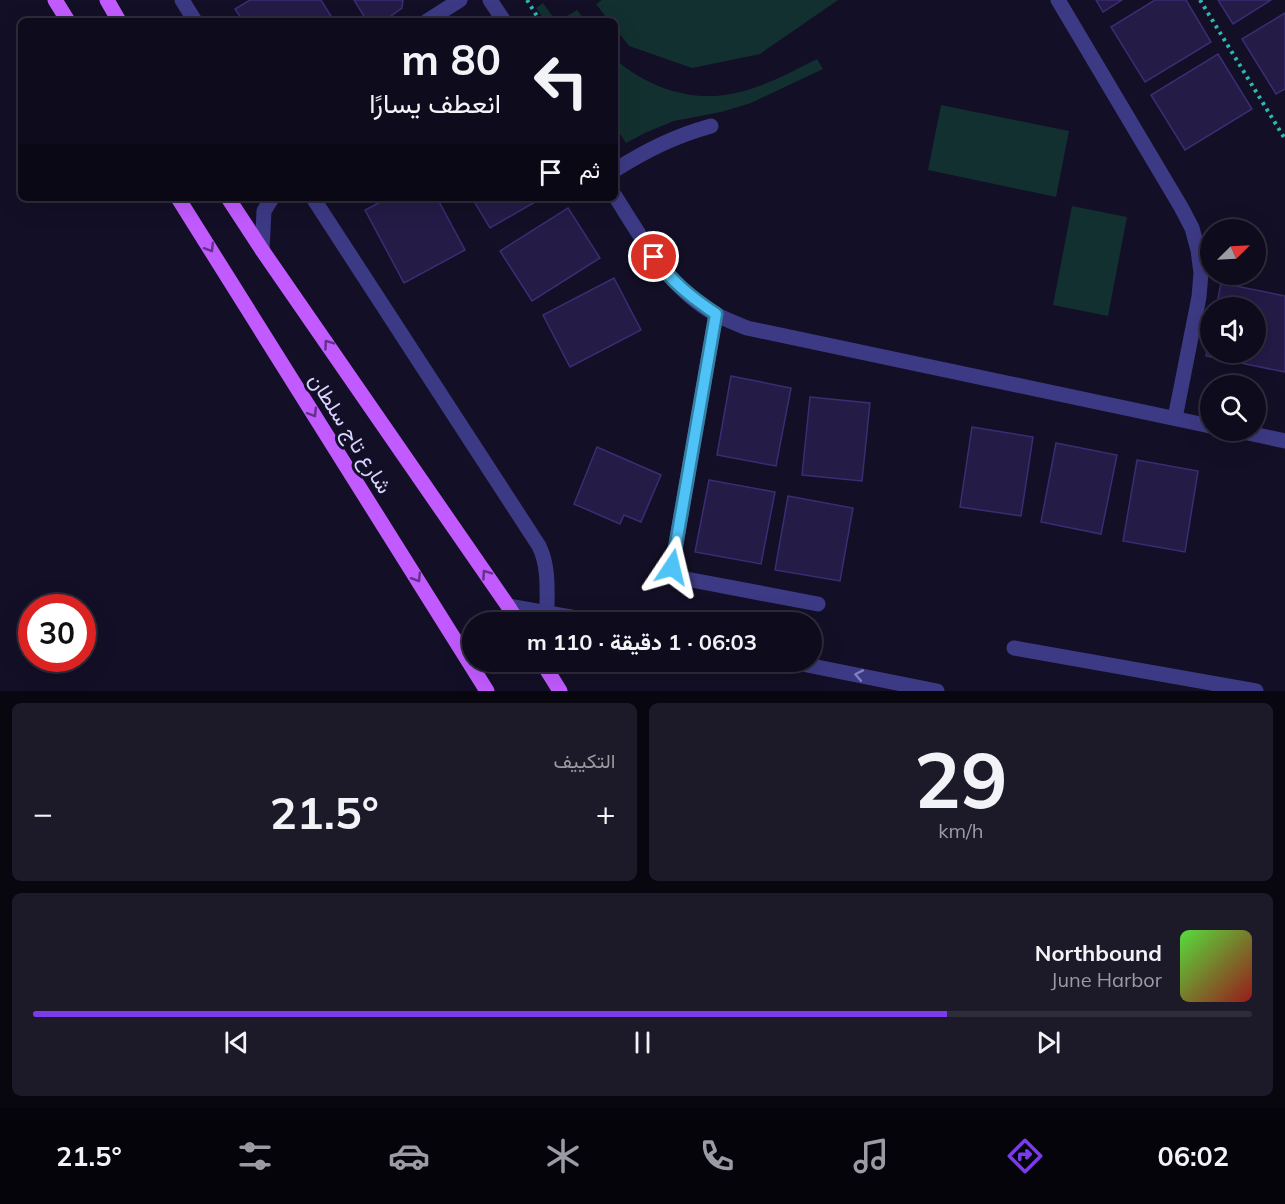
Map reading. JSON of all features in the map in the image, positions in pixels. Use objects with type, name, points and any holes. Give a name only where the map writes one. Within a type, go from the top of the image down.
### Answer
[{"type":"main road","points":[[54,0],[66,18]]},
{"type":"main road","points":[[107,0],[117,18]]},
{"type":"main road","name":"شارع تاج سلطان","points":[[180,201],[487,691]]},
{"type":"main road","name":"شارع تاج سلطان","points":[[230,201],[512,612]]},
{"type":"main road","points":[[548,672],[560,691]]},
{"type":"street","points":[[182,0],[193,18]]},
{"type":"street","points":[[431,18],[460,0]]},
{"type":"street","points":[[490,0],[502,18]]},
{"type":"street","points":[[1058,0],[1192,228],[1201,273],[1175,418]]},
{"type":"street","points":[[618,168],[656,146],[711,126]]},
{"type":"street","points":[[262,250],[264,211],[270,201]]},
{"type":"street","points":[[315,201],[543,554],[546,570],[547,612],[508,606]]},
{"type":"street","points":[[618,201],[664,271],[688,295],[716,314],[747,328],[1200,424]]},
{"type":"street","points":[[716,314],[672,567],[673,572],[681,578],[818,604]]},
{"type":"street","points":[[1266,437],[1285,441]]},
{"type":"street","points":[[1014,648],[1256,691]]},
{"type":"street","points":[[822,668],[937,691]]},
{"type":"path","points":[[527,0],[538,18]]},
{"type":"path","points":[[1200,0],[1285,139]]},
{"type":"green space","points":[[602,0],[838,0],[760,54],[692,68],[629,46],[618,32],[618,18],[607,18],[596,4]]},
{"type":"green space","points":[[543,3],[554,18],[543,18],[536,8]]},
{"type":"green space","points":[[577,10],[583,18],[564,18]]},
{"type":"green space","points":[[817,59],[823,69],[751,103],[721,112],[674,121],[626,143],[618,131],[618,61],[656,85],[672,91],[704,96],[720,96],[757,87]]},
{"type":"green space","points":[[941,105],[1069,131],[1056,197],[928,170]]},
{"type":"green space","points":[[1072,206],[1127,217],[1108,316],[1053,305]]},
{"type":"building","points":[[250,0],[321,0],[332,18],[241,18],[235,9]]},
{"type":"building","points":[[354,0],[403,0],[402,8],[388,18],[365,18]]},
{"type":"building","points":[[1096,0],[1122,0],[1103,12]]},
{"type":"building","points":[[1155,0],[1186,0],[1211,42],[1145,82],[1111,27]]},
{"type":"building","points":[[1218,0],[1271,0],[1233,24]]},
{"type":"building","points":[[1285,13],[1285,89],[1276,94],[1242,39]]},
{"type":"building","points":[[1218,54],[1252,109],[1185,150],[1151,95]]},
{"type":"building","points":[[382,201],[439,201],[465,250],[404,283],[365,210]]},
{"type":"building","points":[[474,201],[537,201],[490,228]]},
{"type":"building","points":[[568,208],[600,258],[532,301],[500,251]]},
{"type":"building","points":[[614,278],[641,330],[570,367],[543,315]]},
{"type":"building","points":[[1221,285],[1285,296],[1285,372],[1241,363],[1266,363],[1266,297],[1218,297]]},
{"type":"building","points":[[731,376],[791,388],[776,466],[717,455]]},
{"type":"building","points":[[810,397],[870,403],[862,481],[802,475]]},
{"type":"building","points":[[972,427],[1033,437],[1021,516],[960,507]]},
{"type":"building","points":[[1056,443],[1117,455],[1101,534],[1041,522]]},
{"type":"building","points":[[597,447],[661,475],[641,522],[624,515],[620,524],[574,504]]},
{"type":"building","points":[[1137,460],[1198,471],[1185,552],[1123,541]]},
{"type":"building","points":[[709,480],[775,492],[761,564],[695,552]]},
{"type":"building","points":[[788,496],[853,508],[840,581],[775,570]]},
{"type":"route","points":[[654,257],[664,271],[688,295],[716,314],[672,567]]}]
